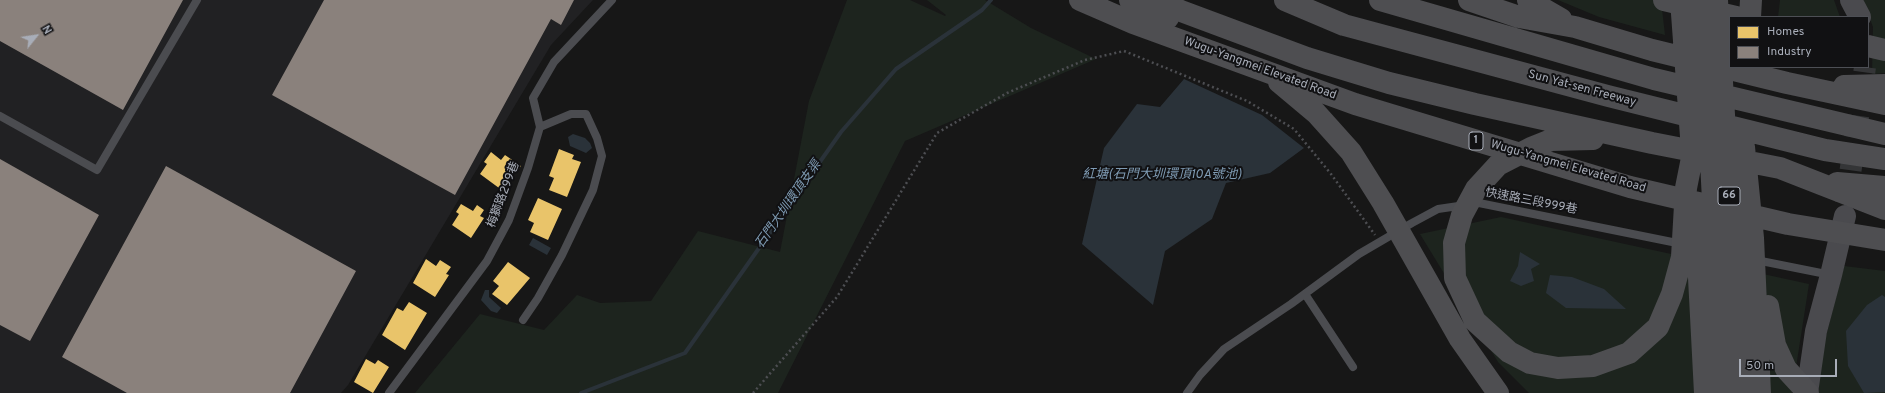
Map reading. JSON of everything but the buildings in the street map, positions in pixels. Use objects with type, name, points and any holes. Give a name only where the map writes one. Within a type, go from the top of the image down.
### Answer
[{"type":"highway","name":"Wugu-Yangmei Elevated Road","points":[[1080,0],[1133,23],[1355,104],[1615,182],[1788,224],[1885,240]]},
{"type":"highway","points":[[1130,0],[1162,9],[1181,11],[1307,58],[1389,83],[1475,104],[1780,168],[1885,209]]},
{"type":"highway","name":"Sun Yat-sen Freeway","points":[[1285,0],[1344,25],[1608,96],[1825,150],[1885,159]]},
{"type":"highway","points":[[1380,0],[1654,80],[1885,134]]},
{"type":"highway","points":[[1469,0],[1519,17],[1574,27],[1652,50],[1786,83],[1885,104]]},
{"type":"highway","points":[[1528,0],[1574,27]]},
{"type":"highway","points":[[1664,0],[1732,16]]},
{"type":"highway","points":[[1676,0],[1683,24]]},
{"type":"highway","points":[[1681,0],[1692,158],[1705,393]]},
{"type":"highway","name":"66","points":[[1700,0],[1712,170],[1723,393]]},
{"type":"highway","name":"66","points":[[1716,0],[1741,393]]},
{"type":"highway","points":[[1736,0],[1736,16]]},
{"type":"highway","points":[[1750,16],[1751,0]]},
{"type":"highway","points":[[1162,9],[1244,58],[1281,83],[1316,113],[1351,152],[1383,203],[1460,340],[1498,393]]},
{"type":"highway","points":[[1869,46],[1885,50]]},
{"type":"highway","points":[[1741,74],[1746,169],[1753,238],[1760,393]]},
{"type":"highway","points":[[1786,83],[1820,83],[1853,87],[1885,85]]},
{"type":"highway","points":[[1652,142],[1618,143],[1587,138],[1551,140],[1531,148],[1498,165],[1476,189],[1462,215],[1454,242],[1455,278],[1475,321],[1509,352],[1530,363],[1558,368],[1593,366],[1629,353],[1658,327],[1672,294],[1682,257],[1686,188],[1692,158]]},
{"type":"highway","points":[[1814,180],[1885,187]]},
{"type":"highway","points":[[1753,238],[1764,271],[1768,310],[1775,345],[1786,369],[1807,393]]},
{"type":"highway","points":[[1460,340],[1509,393]]},
{"type":"street","points":[[1851,0],[1859,16]]},
{"type":"street","points":[[1807,393],[1816,331],[1845,216]]},
{"type":"lane","points":[[0,116],[97,170],[197,0]]},
{"type":"lane","name":"梅獅路299巷","points":[[389,393],[487,261],[509,220],[528,168],[540,127],[533,98],[554,62],[612,0]]},
{"type":"lane","points":[[523,320],[538,298],[562,254],[593,190],[602,156],[597,138],[586,114],[571,114],[540,127]]},
{"type":"lane","name":"快速路三段999巷","points":[[1187,393],[1200,375],[1224,350],[1305,294],[1359,254],[1438,210],[1479,203],[1831,275]]},
{"type":"lane","points":[[1305,294],[1353,367]]},
{"type":"path","points":[[753,393],[836,297],[937,133],[1007,93],[1085,60],[1124,51],[1247,101],[1294,129],[1331,174],[1380,242]]},
{"type":"shaded area","points":[[0,0],[593,0],[551,45],[348,385],[341,393],[0,393]]},
{"type":"shaded area","points":[[847,0],[910,0],[945,16],[946,15],[927,0],[985,0],[1031,28],[1096,59],[905,141],[778,393],[415,393],[480,314],[544,330],[577,295],[600,303],[651,301],[698,231],[780,252],[809,101]]},
{"type":"shaded area","points":[[1558,0],[1661,0],[1665,35],[1599,17]]},
{"type":"shaded area","points":[[1780,0],[1834,0],[1840,16],[1778,16]]},
{"type":"shaded area","points":[[1863,0],[1885,0],[1885,73],[1872,74],[1873,27]]},
{"type":"shaded area","points":[[1501,217],[1809,284],[1792,393],[1529,393],[1498,362],[1420,234]]},
{"type":"shaded area","points":[[1844,266],[1885,271],[1885,393],[1819,393],[1818,367]]},
{"type":"water","name":"紅塘(石門大圳環頂10A號池)","points":[[1184,79],[1262,115],[1304,148],[1270,173],[1226,183],[1212,219],[1165,251],[1153,305],[1082,244],[1104,148],[1137,104],[1160,107]]},
{"type":"water","points":[[573,134],[585,138],[590,143],[592,148],[586,153],[570,146],[568,137]]},
{"type":"water","points":[[533,238],[551,248],[547,255],[529,245]]},
{"type":"water","points":[[1520,252],[1540,264],[1531,269],[1534,281],[1521,286],[1510,281],[1518,266]]},
{"type":"water","points":[[1550,275],[1572,277],[1604,289],[1626,309],[1566,308],[1546,293]]},
{"type":"water","points":[[485,290],[489,290],[489,297],[501,308],[497,313],[491,311],[481,300]]},
{"type":"water","points":[[1882,295],[1885,297],[1885,392],[1864,393],[1848,366],[1846,331],[1867,305]]},
{"type":"waterway","name":"石門大圳環頂支渠","points":[[581,393],[685,353],[841,132],[896,69],[982,10],[991,0]]},
{"type":"tunnel","points":[[1846,203],[1865,68]]}]
